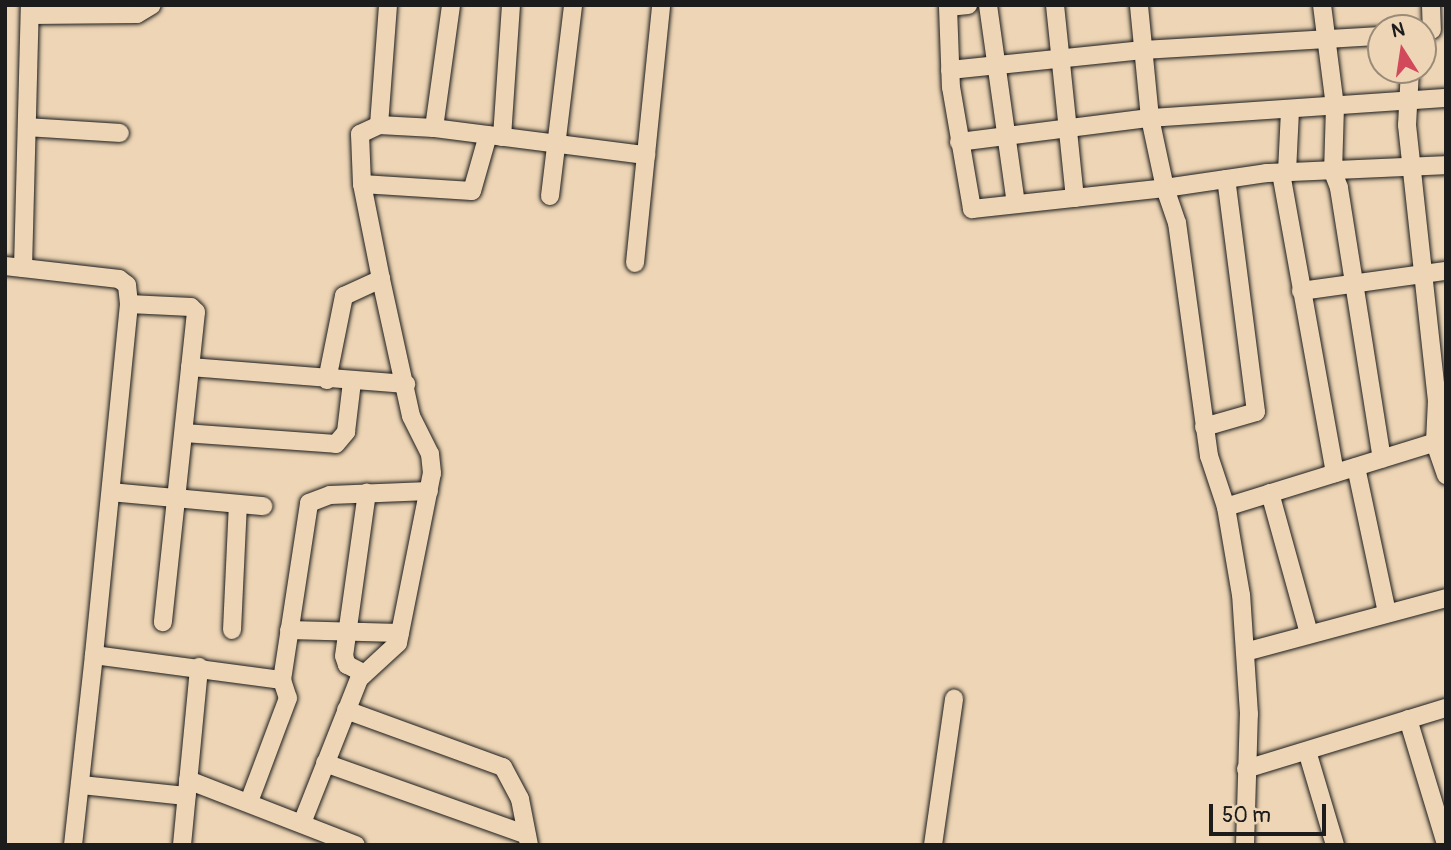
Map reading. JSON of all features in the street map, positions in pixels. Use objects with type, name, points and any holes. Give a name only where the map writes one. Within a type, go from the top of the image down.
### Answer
[{"type":"street","points":[[73,845],[129,303],[123,281],[14,267],[27,127],[30,10],[137,14],[152,5]]},
{"type":"street","points":[[379,125],[388,5]]},
{"type":"street","points":[[434,128],[451,5]]},
{"type":"street","points":[[362,184],[472,191],[495,136],[511,5]]},
{"type":"street","points":[[551,196],[560,144],[573,5]]},
{"type":"street","points":[[968,5],[948,6],[950,70],[959,142],[972,209],[1284,173],[1446,165]]},
{"type":"street","points":[[988,5],[1016,204]]},
{"type":"street","points":[[1055,5],[1075,198]]},
{"type":"street","points":[[1139,5],[1150,118],[1165,188],[1177,223],[1203,427],[1214,478],[1226,507],[1241,596],[1245,652],[1245,845]]},
{"type":"street","points":[[1322,5],[1335,106],[1333,172],[1354,282],[1382,459]]},
{"type":"street","points":[[635,263],[646,155],[655,6]]},
{"type":"street","points":[[950,70],[1143,50],[1367,37]]},
{"type":"street","points":[[1410,84],[1406,125],[1440,441],[1446,475]]},
{"type":"street","points":[[959,142],[1150,118],[1446,98]]},
{"type":"street","points":[[1290,110],[1284,173],[1301,291],[1335,473]]},
{"type":"street","points":[[302,823],[363,673],[395,650],[429,491],[432,463],[411,416],[381,279],[362,184],[360,134],[379,125],[434,128],[646,155]]},
{"type":"street","points":[[27,127],[120,133]]},
{"type":"street","points":[[1203,427],[1256,412],[1226,179]]},
{"type":"street","points":[[1301,291],[1446,271]]},
{"type":"street","points":[[327,380],[344,296],[381,279]]},
{"type":"street","points":[[129,303],[194,308],[184,433],[163,622]]},
{"type":"street","points":[[190,367],[352,382],[406,384]]},
{"type":"street","points":[[184,433],[336,444],[346,432],[352,382]]},
{"type":"street","points":[[1226,507],[1440,441]]},
{"type":"street","points":[[1356,467],[1387,614]]},
{"type":"street","points":[[249,802],[288,698],[282,680],[309,503],[321,496],[429,491]]},
{"type":"street","points":[[111,492],[263,506]]},
{"type":"street","points":[[363,673],[344,659],[367,493]]},
{"type":"street","points":[[1270,493],[1309,634]]},
{"type":"street","points":[[232,629],[238,504]]},
{"type":"street","points":[[1245,652],[1446,598]]},
{"type":"street","points":[[289,630],[400,633]]},
{"type":"street","points":[[94,655],[282,680]]},
{"type":"street","points":[[182,845],[200,667]]},
{"type":"street","points":[[933,845],[954,699]]},
{"type":"street","points":[[1246,769],[1446,708]]},
{"type":"street","points":[[346,710],[503,767],[515,782],[528,840]]},
{"type":"street","points":[[1409,719],[1446,844]]},
{"type":"street","points":[[1307,751],[1335,845]]},
{"type":"street","points":[[325,763],[528,840]]},
{"type":"street","points":[[81,785],[187,788],[249,802],[356,845]]}]
